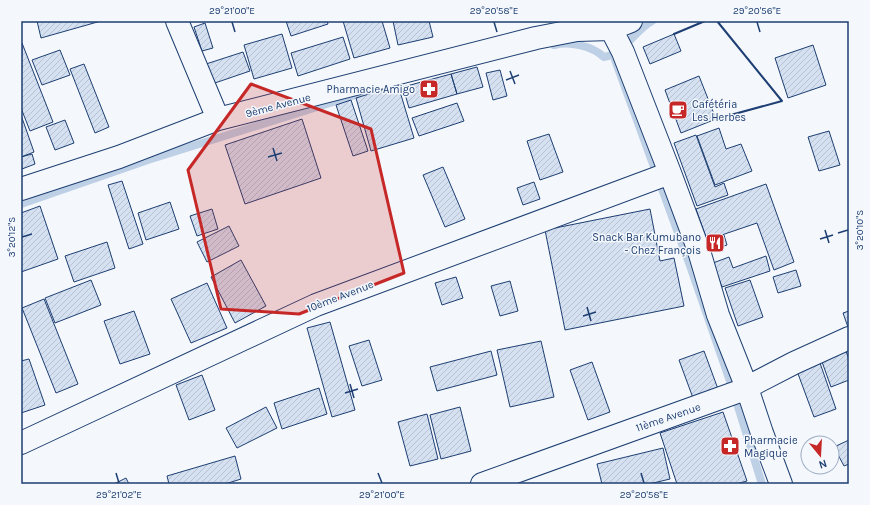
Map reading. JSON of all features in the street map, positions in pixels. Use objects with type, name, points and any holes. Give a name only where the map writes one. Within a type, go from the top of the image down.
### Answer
[{"type":"street","points":[[178,21],[218,120]]},
{"type":"street","points":[[631,21],[615,37],[660,176],[699,251],[718,315],[744,389],[781,484]]},
{"type":"street","name":"9ème Avenue","points":[[21,189],[120,157],[218,120],[536,38],[577,30],[615,37]]},
{"type":"street","name":"10ème Avenue","points":[[21,442],[316,304],[660,176]]},
{"type":"street","name":"11ème Avenue","points":[[482,484],[719,399],[744,389],[794,363],[849,338]]},
{"type":"highlighted area","points":[[251,84],[371,129],[404,273],[299,314],[221,309],[188,170]]},
{"type":"building","points":[[37,21],[101,21],[41,38]]},
{"type":"building","points":[[286,21],[327,21],[328,24],[291,36]]},
{"type":"building","points":[[343,21],[382,21],[390,48],[354,58]]},
{"type":"building","points":[[393,21],[429,21],[433,37],[398,45]]},
{"type":"building","points":[[205,23],[213,48],[202,51],[194,27]]},
{"type":"building","points":[[282,34],[292,68],[254,79],[244,45]]},
{"type":"building","points":[[674,34],[681,51],[650,64],[643,47]]},
{"type":"building","points":[[343,37],[350,59],[298,76],[291,53]]},
{"type":"building","points":[[22,43],[53,122],[30,131],[21,108]]},
{"type":"building","points":[[813,45],[826,85],[788,98],[775,58]]},
{"type":"building","points":[[60,50],[70,75],[42,85],[32,60]]},
{"type":"building","points":[[243,52],[250,71],[209,85],[203,65]]},
{"type":"building","points":[[84,64],[109,127],[95,133],[70,69]]},
{"type":"building","points":[[477,67],[483,87],[457,94],[451,74]]},
{"type":"building","points":[[500,70],[507,96],[493,100],[486,73]]},
{"type":"building","points":[[451,74],[457,94],[409,108],[403,87]]},
{"type":"building","points":[[699,76],[716,119],[681,133],[665,90]]},
{"type":"building","points":[[398,85],[414,138],[371,151],[356,98]]},
{"type":"building","points":[[351,100],[368,151],[353,156],[336,105]]},
{"type":"building","points":[[457,103],[464,121],[419,136],[412,118]]},
{"type":"building","points":[[21,115],[34,152],[21,157]]},
{"type":"building","points":[[302,119],[321,178],[245,204],[225,145]]},
{"type":"building","points":[[65,120],[74,143],[55,150],[46,127]]},
{"type":"building","points":[[719,128],[726,149],[741,144],[752,171],[715,185],[697,136]]},
{"type":"building","points":[[829,131],[840,165],[819,171],[808,137]]},
{"type":"building","points":[[549,134],[563,172],[540,180],[527,141]]},
{"type":"building","points":[[696,135],[715,187],[724,183],[728,195],[697,206],[674,143]]},
{"type":"building","points":[[32,154],[35,164],[22,169],[21,157]]},
{"type":"building","points":[[443,167],[465,219],[445,227],[423,175]]},
{"type":"building","points":[[122,181],[143,244],[129,249],[108,185]]},
{"type":"building","points":[[534,182],[540,199],[523,205],[517,188]]},
{"type":"building","points":[[766,184],[794,262],[774,270],[757,223],[707,240],[696,209]]},
{"type":"building","points":[[170,202],[179,229],[146,240],[138,213]]},
{"type":"building","points":[[40,206],[58,259],[21,272],[21,213]]},
{"type":"building","points":[[212,209],[218,229],[197,236],[190,216]]},
{"type":"building","points":[[650,209],[660,261],[674,258],[684,306],[565,330],[545,230]]},
{"type":"building","points":[[229,226],[239,246],[207,262],[197,242]]},
{"type":"building","points":[[724,235],[727,245],[710,251],[707,240]]},
{"type":"building","points":[[107,242],[115,268],[74,282],[65,256]]},
{"type":"building","points":[[766,256],[770,271],[722,287],[713,263],[729,257],[733,268]]},
{"type":"building","points":[[241,260],[266,306],[235,323],[211,277]]},
{"type":"building","points":[[796,270],[801,286],[778,293],[773,277]]},
{"type":"building","points":[[456,277],[463,298],[442,305],[435,283]]},
{"type":"building","points":[[91,280],[101,305],[55,323],[45,298]]},
{"type":"building","points":[[750,280],[763,317],[738,326],[725,288]]},
{"type":"building","points":[[510,281],[518,311],[500,316],[491,286]]},
{"type":"building","points":[[207,283],[227,328],[191,343],[171,299]]},
{"type":"building","points":[[44,299],[78,384],[56,393],[22,308]]},
{"type":"building","points":[[134,311],[150,354],[120,364],[104,321]]},
{"type":"building","points":[[849,311],[849,330],[843,313]]},
{"type":"building","points":[[330,322],[355,410],[332,417],[307,328]]},
{"type":"building","points":[[369,340],[382,380],[362,386],[349,346]]},
{"type":"building","points":[[541,341],[554,397],[510,407],[497,350]]},
{"type":"building","points":[[491,351],[497,375],[437,391],[430,367]]},
{"type":"building","points":[[704,351],[718,389],[693,398],[679,360]]},
{"type":"building","points":[[846,351],[849,360],[849,380],[831,387],[821,359]]},
{"type":"building","points":[[29,359],[45,405],[21,413],[21,361]]},
{"type":"building","points":[[592,362],[610,412],[588,420],[570,370]]},
{"type":"building","points":[[820,363],[836,409],[814,417],[797,371]]},
{"type":"building","points":[[202,375],[215,410],[189,420],[176,385]]},
{"type":"building","points":[[319,388],[327,414],[282,429],[274,403]]},
{"type":"building","points":[[266,407],[277,428],[237,448],[226,428]]},
{"type":"building","points":[[460,407],[471,451],[441,459],[430,415]]},
{"type":"building","points":[[723,412],[747,481],[736,484],[677,484],[660,433]]},
{"type":"building","points":[[427,414],[438,459],[410,466],[398,422]]},
{"type":"building","points":[[849,440],[849,464],[844,466],[840,458],[840,444]]},
{"type":"building","points":[[663,448],[670,479],[649,484],[602,484],[597,464]]},
{"type":"building","points":[[235,456],[241,479],[225,484],[169,484],[167,476]]},
{"type":"building","points":[[126,478],[129,484],[114,484]]},
{"type":"waterway","points":[[554,45],[580,45],[587,47],[604,57],[618,51],[652,21]]},
{"type":"waterway","points":[[615,60],[689,263],[732,387],[762,484]]},
{"type":"waterway","points":[[21,204],[148,160],[368,91]]},
{"type":"wall","points":[[674,34],[705,21]]},
{"type":"wall","points":[[716,119],[782,101],[717,21]]},
{"type":"place","name":"Pharmacie Amigo","points":[[429,89]]},
{"type":"place","name":"Cafétéria Les Herbes","points":[[678,110]]},
{"type":"place","name":"Snack Bar Kumubano - Chez François","points":[[715,243]]},
{"type":"place","name":"Pharmacie Magique","points":[[730,446]]}]
